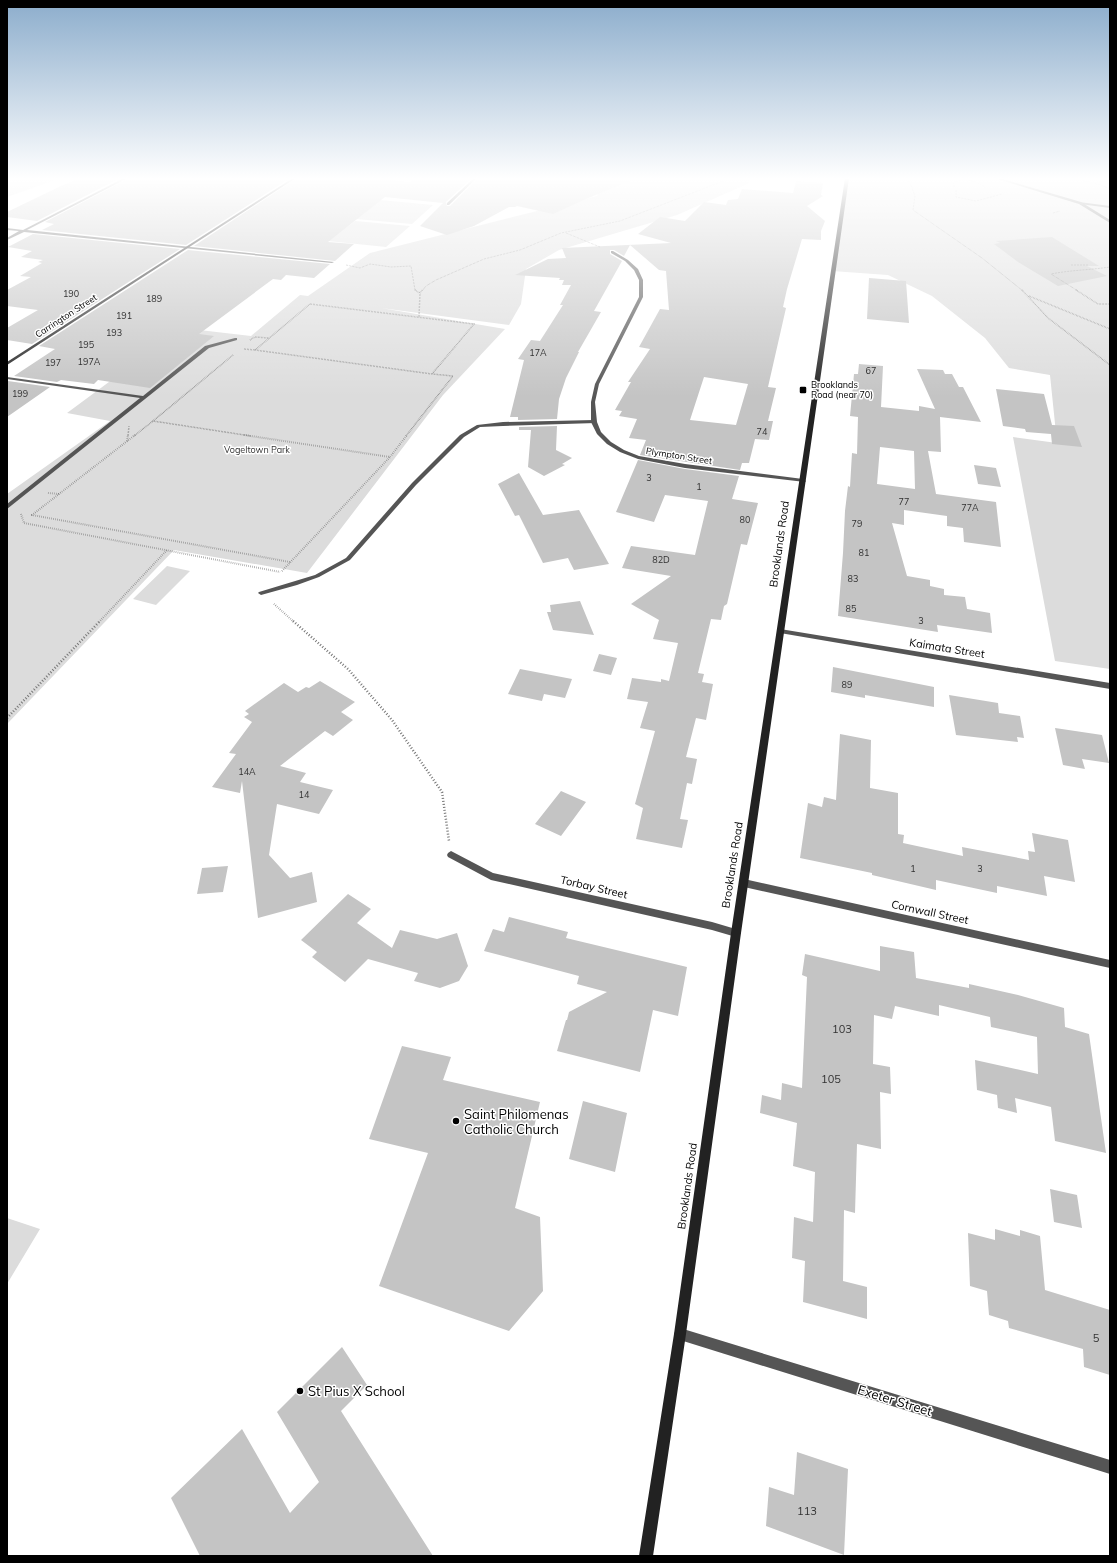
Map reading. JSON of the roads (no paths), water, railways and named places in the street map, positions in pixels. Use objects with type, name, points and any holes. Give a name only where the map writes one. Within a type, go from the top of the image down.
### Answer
[{"type":"street","name":"Carrington Street","points":[[7,364],[183,251]]},
{"type":"street","points":[[218,251],[332,262]]},
{"type":"street","name":"Brooklands Road","points":[[646,1556],[680,1334],[736,933],[836,251]]},
{"type":"street","name":"Plympton Street","points":[[612,252],[636,268],[642,278],[642,287],[641,297],[597,384],[592,402],[594,422],[599,433],[609,443],[622,452],[638,458],[802,482]]},
{"type":"street","points":[[7,508],[207,347],[235,339]]},
{"type":"street","points":[[7,378],[144,397]]},
{"type":"street","points":[[261,593],[335,569],[348,559],[414,484],[462,436],[479,426],[594,422]]},
{"type":"street","name":"Kaimata Street","points":[[780,631],[1110,686]]},
{"type":"street","name":"Torbay Street","points":[[451,855],[491,876],[712,926],[736,933]]},
{"type":"street","name":"Cornwall Street","points":[[744,883],[1110,964]]},
{"type":"street","name":"Exeter Street","points":[[680,1334],[1110,1467]]},
{"type":"place","name":"Brooklands Road (near 70)","points":[[803,390]]},
{"type":"place","name":"Saint Philomenas Catholic Church","points":[[456,1121]]},
{"type":"place","name":"St Pius X School","points":[[300,1391]]},
{"type":"park label","name":"Vogeltown Park","points":[[257,450]]}]
